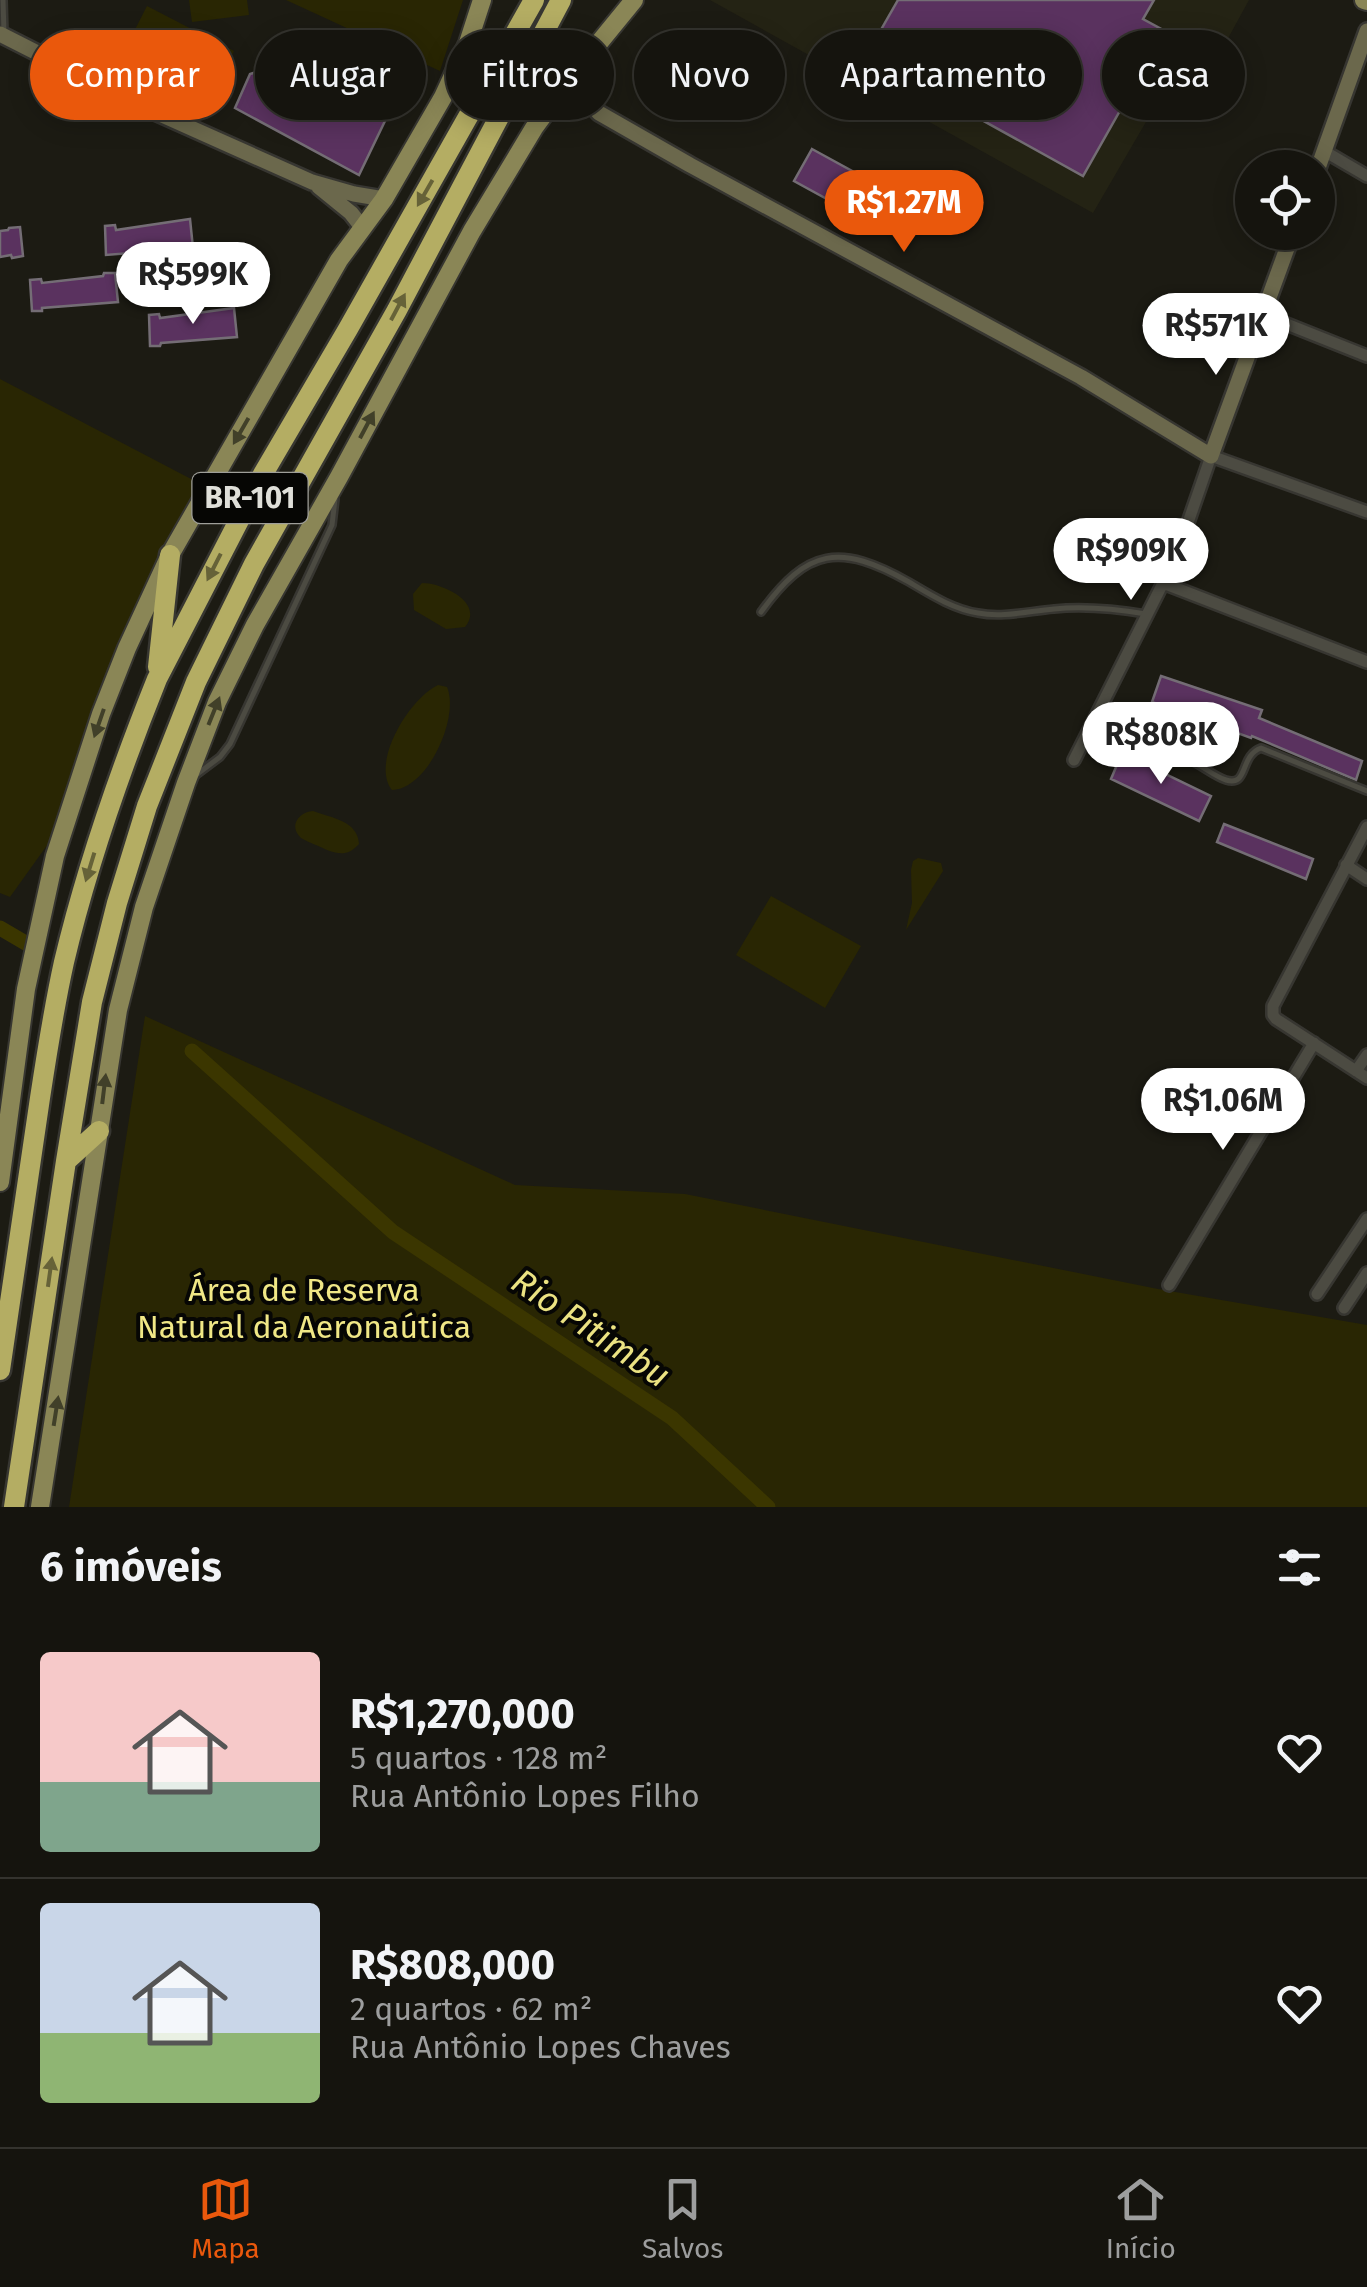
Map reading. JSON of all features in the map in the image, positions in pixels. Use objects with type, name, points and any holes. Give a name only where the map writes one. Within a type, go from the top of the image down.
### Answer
[{"type":"highway","name":"BR-101","points":[[0,1370],[54,1010],[77,912],[157,679],[263,474],[534,0]]},
{"type":"highway","name":"BR-101","points":[[14,1507],[92,1002],[147,806],[172,738],[226,617],[397,310],[560,0]]},
{"type":"highway","points":[[157,679],[170,555]]},
{"type":"highway","points":[[66,1161],[99,1131]]},
{"type":"highway","points":[[0,1262],[20,1220]]},
{"type":"main road","points":[[0,1182],[26,989],[56,856],[126,648],[170,555],[339,260],[384,199],[443,97],[482,0]]},
{"type":"main road","points":[[609,30],[634,0]]},
{"type":"main road","points":[[40,1507],[107,1067],[144,907],[186,783],[217,702],[255,625],[472,231],[540,120]]},
{"type":"street","points":[[1325,150],[1367,31]]},
{"type":"street","points":[[2,35],[30,49]]},
{"type":"street","points":[[175,120],[312,182],[384,199]]},
{"type":"street","points":[[611,120],[1081,377],[1211,456],[1367,512]]},
{"type":"street","points":[[1335,158],[1367,176]]},
{"type":"street","points":[[312,182],[344,206],[362,228]]},
{"type":"street","points":[[1074,760],[1182,540],[1287,250]]},
{"type":"street","points":[[1264,315],[1367,356]]},
{"type":"street","points":[[1163,583],[1367,662]]},
{"type":"street","points":[[1367,827],[1273,1006],[1273,1015],[1362,1074],[1367,1055]]},
{"type":"street","points":[[1346,865],[1367,879]]},
{"type":"street","points":[[1169,1286],[1314,1043]]},
{"type":"street","points":[[1317,1294],[1367,1220]]},
{"type":"street","points":[[1344,1308],[1367,1272]]},
{"type":"lane","points":[[2,35],[3,0]]},
{"type":"lane","points":[[186,783],[230,744],[332,525],[339,477]]},
{"type":"lane","points":[[761,612],[793,573],[820,558],[834,557],[897,575],[944,602],[978,613],[1079,608],[1148,614]]},
{"type":"lane","points":[[1195,763],[1235,781],[1250,754],[1261,748],[1367,791]]},
{"type":"shaded area","points":[[710,0],[1249,0],[1233,30],[1102,30],[1102,120],[1147,120],[1093,213],[926,120],[1082,120],[1082,30],[805,30],[805,53],[785,42],[785,30],[764,30]]},
{"type":"green space","points":[[189,0],[247,0],[249,15],[192,22]]},
{"type":"green space","points":[[286,0],[463,0],[453,30],[446,30],[446,52],[440,71],[426,65],[426,30],[351,30]]},
{"type":"green space","points":[[147,6],[193,30],[135,30]]},
{"type":"green space","points":[[0,379],[214,491],[103,718],[68,816],[10,897],[0,893]]},
{"type":"green space","points":[[422,583],[440,586],[466,603],[470,618],[465,627],[446,629],[414,610],[413,594]]},
{"type":"green space","points":[[438,685],[447,687],[450,700],[438,749],[418,778],[392,790],[386,764],[396,732],[416,703]]},
{"type":"green space","points":[[313,811],[349,825],[359,844],[349,852],[338,853],[301,838],[295,824],[303,814]]},
{"type":"green space","points":[[918,858],[941,863],[943,871],[906,930],[912,903],[911,870]]},
{"type":"green space","points":[[771,896],[861,946],[825,1008],[736,955]]},
{"type":"green space","name":"Área de Reserva Natural da Aeronaútica","points":[[145,1016],[515,1185],[685,1194],[1158,1289],[1367,1325],[1367,1507],[69,1507]]},
{"type":"building","points":[[898,0],[1154,0],[1143,19],[1163,30],[1102,30],[1102,120],[1115,120],[1083,176],[982,120],[1082,120],[1082,30],[881,30]]},
{"type":"building","points":[[255,72],[255,119],[235,108],[250,74]]},
{"type":"building","points":[[257,120],[385,120],[359,175]]},
{"type":"building","points":[[812,149],[883,191],[865,227],[853,221],[856,215],[794,181]]},
{"type":"building","points":[[190,219],[193,248],[106,255],[105,226],[115,225],[116,230]]},
{"type":"building","points":[[20,227],[23,256],[0,257],[0,231]]},
{"type":"building","points":[[115,273],[118,302],[32,311],[30,280],[41,279],[42,283]]},
{"type":"building","points":[[234,308],[237,337],[150,346],[149,315],[159,314],[160,318]]},
{"type":"building","points":[[1161,676],[1262,710],[1259,718],[1362,761],[1356,780],[1252,736],[1152,702]]},
{"type":"building","points":[[1122,753],[1211,796],[1199,821],[1111,779]]},
{"type":"building","points":[[1224,824],[1313,859],[1306,879],[1217,842]]},
{"type":"waterway","name":"Rio Pitimbu","points":[[0,928],[29,945]]},
{"type":"waterway","name":"Rio Pitimbu","points":[[192,1051],[393,1232],[672,1418],[768,1507]]}]
